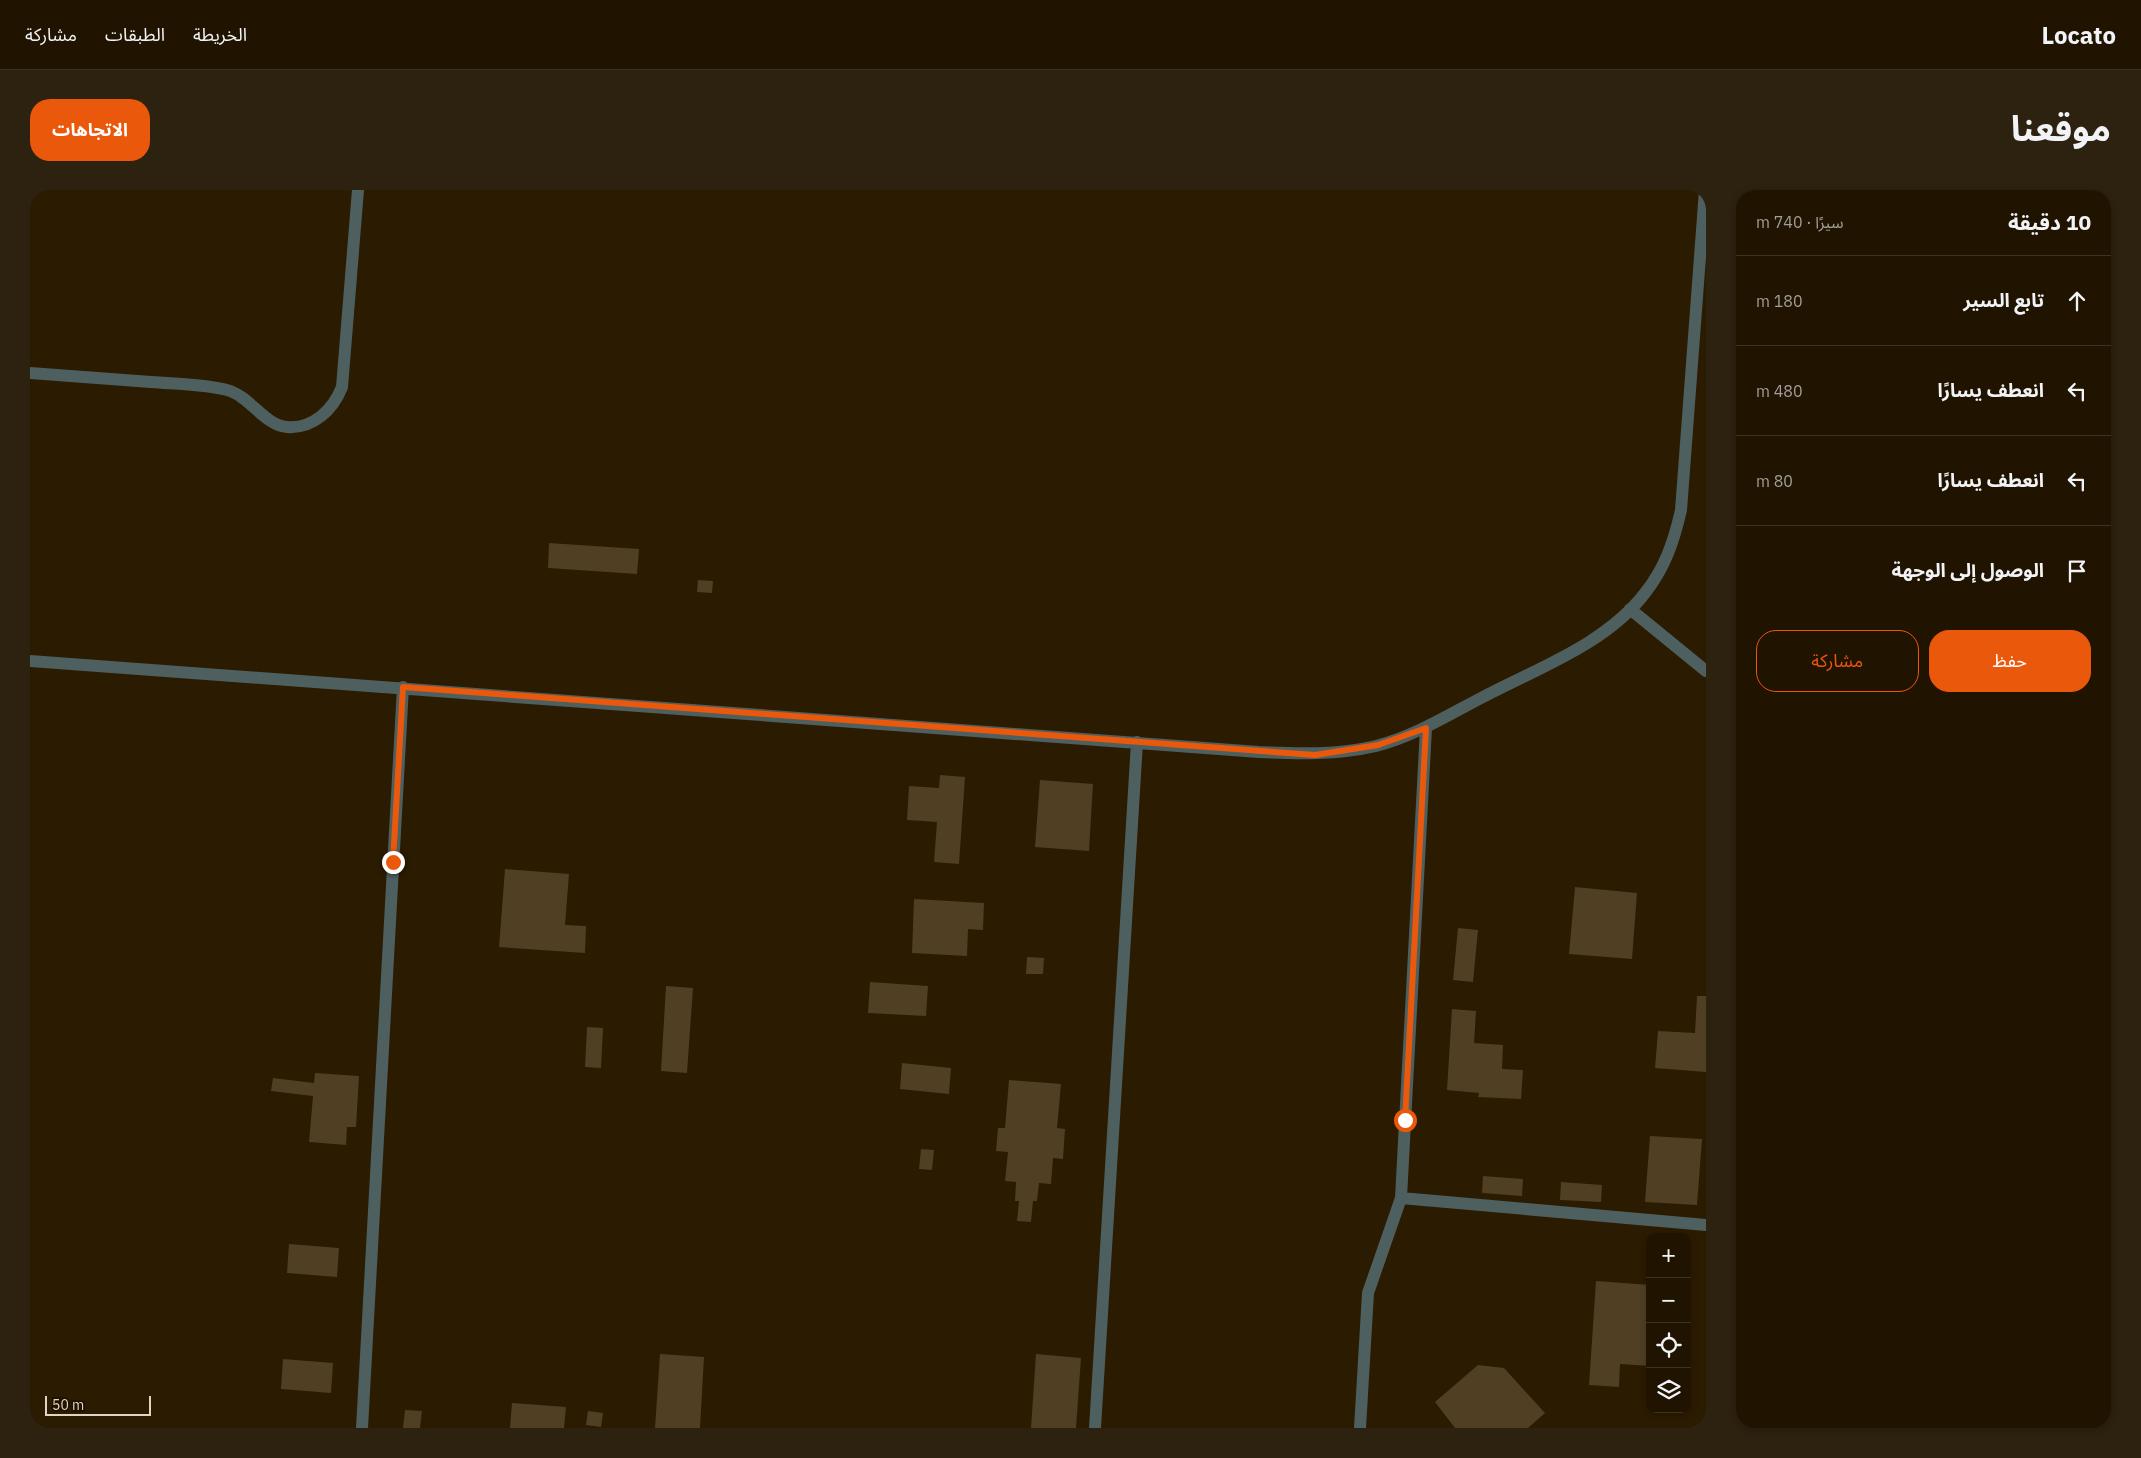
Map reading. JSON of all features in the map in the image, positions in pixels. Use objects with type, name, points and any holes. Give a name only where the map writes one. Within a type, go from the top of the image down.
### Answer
[{"type":"street","points":[[30,373],[210,386],[242,395],[278,425],[301,426],[315,420],[331,407],[342,387],[358,190]]},
{"type":"street","points":[[30,661],[1315,755],[1378,745],[1426,728],[1573,651],[1608,628],[1630,609],[1645,594],[1660,570],[1674,542],[1681,510],[1705,190]]},
{"type":"street","points":[[1630,609],[1706,671]]},
{"type":"street","points":[[362,1428],[403,687]]},
{"type":"street","points":[[1360,1428],[1368,1293],[1401,1198],[1426,728]]},
{"type":"street","points":[[1095,1428],[1137,742]]},
{"type":"street","points":[[1401,1198],[1706,1225]]},
{"type":"building","points":[[549,543],[639,549],[637,574],[548,568]]},
{"type":"building","points":[[698,580],[713,581],[712,593],[697,592]]},
{"type":"building","points":[[940,775],[965,777],[959,864],[934,862],[937,822],[907,820],[909,786],[939,788]]},
{"type":"building","points":[[1040,780],[1093,784],[1089,851],[1035,847]]},
{"type":"building","points":[[505,869],[569,874],[565,925],[586,926],[585,953],[499,947]]},
{"type":"building","points":[[1575,887],[1637,893],[1632,959],[1569,954]]},
{"type":"building","points":[[914,899],[984,903],[983,930],[968,929],[967,956],[912,953]]},
{"type":"building","points":[[1458,928],[1478,930],[1473,982],[1453,980]]},
{"type":"building","points":[[1027,957],[1044,958],[1043,974],[1026,974]]},
{"type":"building","points":[[870,982],[928,986],[926,1016],[868,1013]]},
{"type":"building","points":[[666,986],[693,988],[687,1073],[661,1071]]},
{"type":"building","points":[[1697,996],[1706,996],[1706,1072],[1655,1068],[1658,1031],[1695,1033]]},
{"type":"building","points":[[1452,1009],[1476,1011],[1474,1043],[1503,1045],[1502,1069],[1523,1070],[1521,1099],[1478,1097],[1479,1093],[1447,1090]]},
{"type":"building","points":[[587,1027],[603,1028],[601,1068],[585,1067]]},
{"type":"building","points":[[902,1063],[951,1068],[949,1094],[900,1089]]},
{"type":"building","points":[[315,1073],[359,1076],[356,1127],[347,1127],[346,1145],[309,1142],[313,1096],[271,1091],[273,1078],[314,1083]]},
{"type":"building","points":[[1009,1080],[1061,1084],[1057,1128],[1065,1129],[1063,1159],[1053,1158],[1051,1184],[1039,1183],[1037,1201],[1033,1201],[1031,1222],[1017,1221],[1019,1201],[1015,1201],[1016,1182],[1005,1181],[1008,1152],[996,1151],[998,1128],[1005,1128]]},
{"type":"building","points":[[1650,1136],[1702,1139],[1697,1205],[1645,1202]]},
{"type":"building","points":[[921,1149],[934,1150],[932,1170],[919,1169]]},
{"type":"building","points":[[1483,1176],[1523,1179],[1522,1196],[1482,1193]]},
{"type":"building","points":[[1561,1182],[1602,1185],[1601,1202],[1560,1200]]},
{"type":"building","points":[[289,1244],[339,1248],[337,1277],[287,1273]]},
{"type":"building","points":[[1596,1281],[1646,1285],[1646,1366],[1620,1364],[1619,1387],[1589,1385]]},
{"type":"building","points":[[660,1354],[704,1357],[700,1428],[655,1428]]},
{"type":"building","points":[[1036,1354],[1081,1358],[1076,1428],[1031,1428]]},
{"type":"building","points":[[283,1359],[333,1363],[331,1393],[281,1389]]},
{"type":"building","points":[[1478,1365],[1504,1368],[1545,1413],[1528,1428],[1455,1428],[1435,1402]]},
{"type":"building","points":[[512,1403],[566,1407],[564,1428],[510,1428]]},
{"type":"building","points":[[405,1410],[422,1411],[420,1428],[403,1428]]},
{"type":"building","points":[[588,1411],[603,1413],[601,1427],[586,1425]]},
{"type":"route","points":[[393,862],[403,687],[1315,755],[1352,751],[1378,745],[1426,728],[1405,1120]]}]
